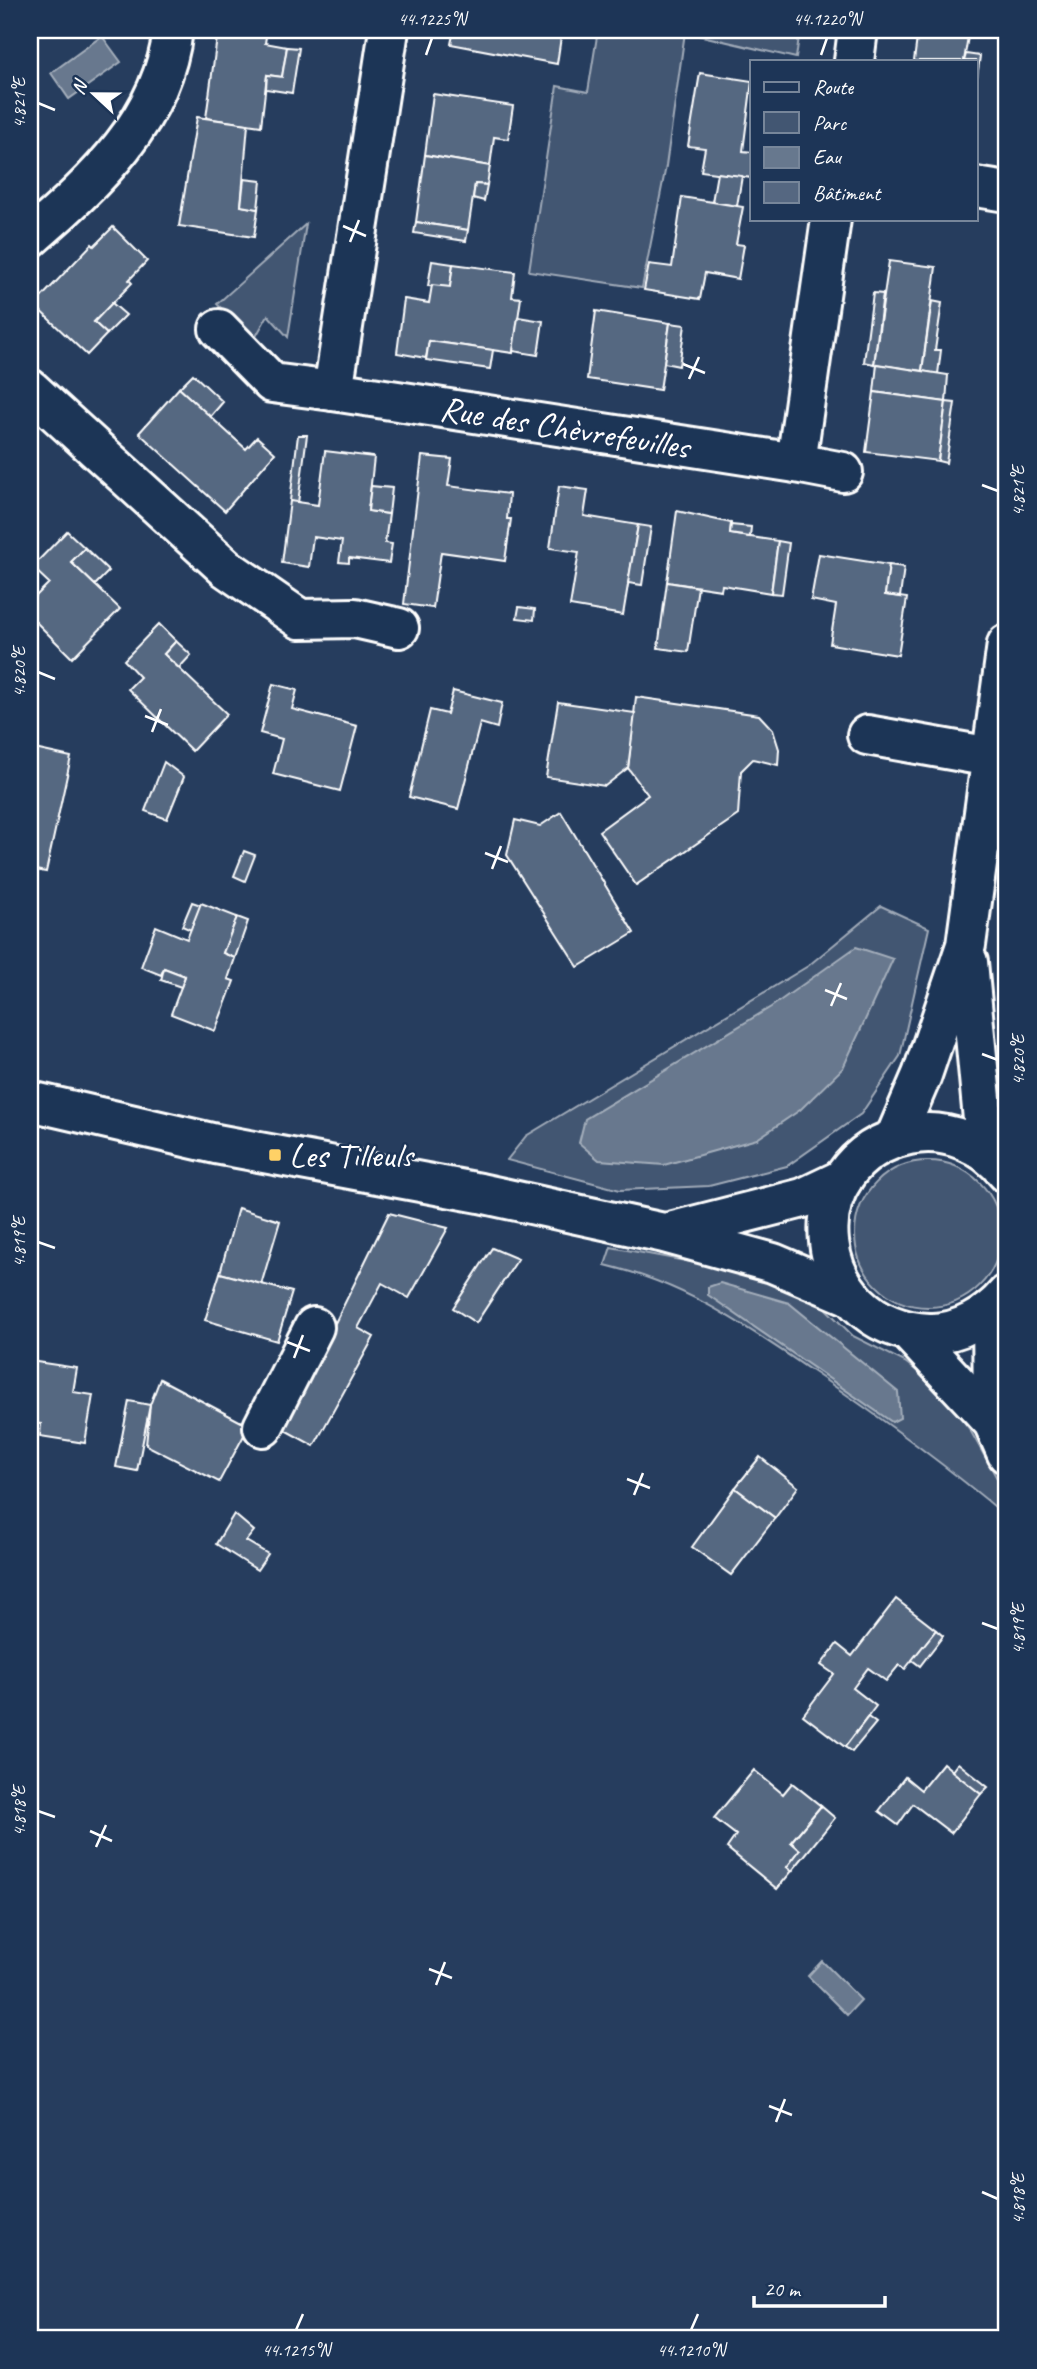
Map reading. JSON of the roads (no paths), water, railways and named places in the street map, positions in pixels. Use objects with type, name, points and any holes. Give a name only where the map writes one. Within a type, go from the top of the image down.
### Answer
[{"type":"street","points":[[30,238],[88,188],[157,96],[171,49],[173,30]]},
{"type":"street","points":[[333,391],[388,30]]},
{"type":"street","points":[[854,60],[858,30]]},
{"type":"street","points":[[978,187],[1007,192]]},
{"type":"street","points":[[796,463],[831,220]]},
{"type":"street","name":"Rue des Chèvrefeuilles","points":[[219,329],[272,383],[842,472]]},
{"type":"street","points":[[30,389],[226,568],[300,619],[355,618],[398,628]]},
{"type":"street","points":[[895,1138],[922,1075],[967,946],[1007,645]]},
{"type":"street","points":[[867,735],[991,757]]},
{"type":"street","points":[[967,946],[997,1162]]},
{"type":"street","points":[[30,1101],[216,1144],[480,1193],[664,1233],[773,1264],[848,1295]]},
{"type":"street","points":[[997,1162],[965,1140],[943,1134],[918,1133],[895,1138],[874,1148],[843,1180],[832,1201],[828,1238],[836,1274],[848,1295],[866,1312],[886,1324],[909,1332],[939,1333],[967,1325],[1000,1302]]},
{"type":"street","points":[[664,1233],[803,1198],[843,1180]]},
{"type":"street","points":[[1000,1302],[1000,1438]]},
{"type":"street","points":[[263,1427],[314,1327]]},
{"type":"street","points":[[909,1332],[1000,1438]]},
{"type":"water","points":[[102,36],[121,62],[69,99],[51,73]]},
{"type":"water","points":[[856,947],[893,959],[843,1068],[800,1110],[757,1139],[664,1165],[599,1160],[579,1143],[585,1119],[771,1007]]},
{"type":"water","points":[[720,1283],[789,1303],[898,1392],[900,1418],[892,1422],[708,1295],[708,1287]]},
{"type":"water","points":[[822,1961],[861,2000],[847,2015],[808,1976]]},
{"type":"place","name":"Les Tilleuls","points":[[275,1155]]}]
